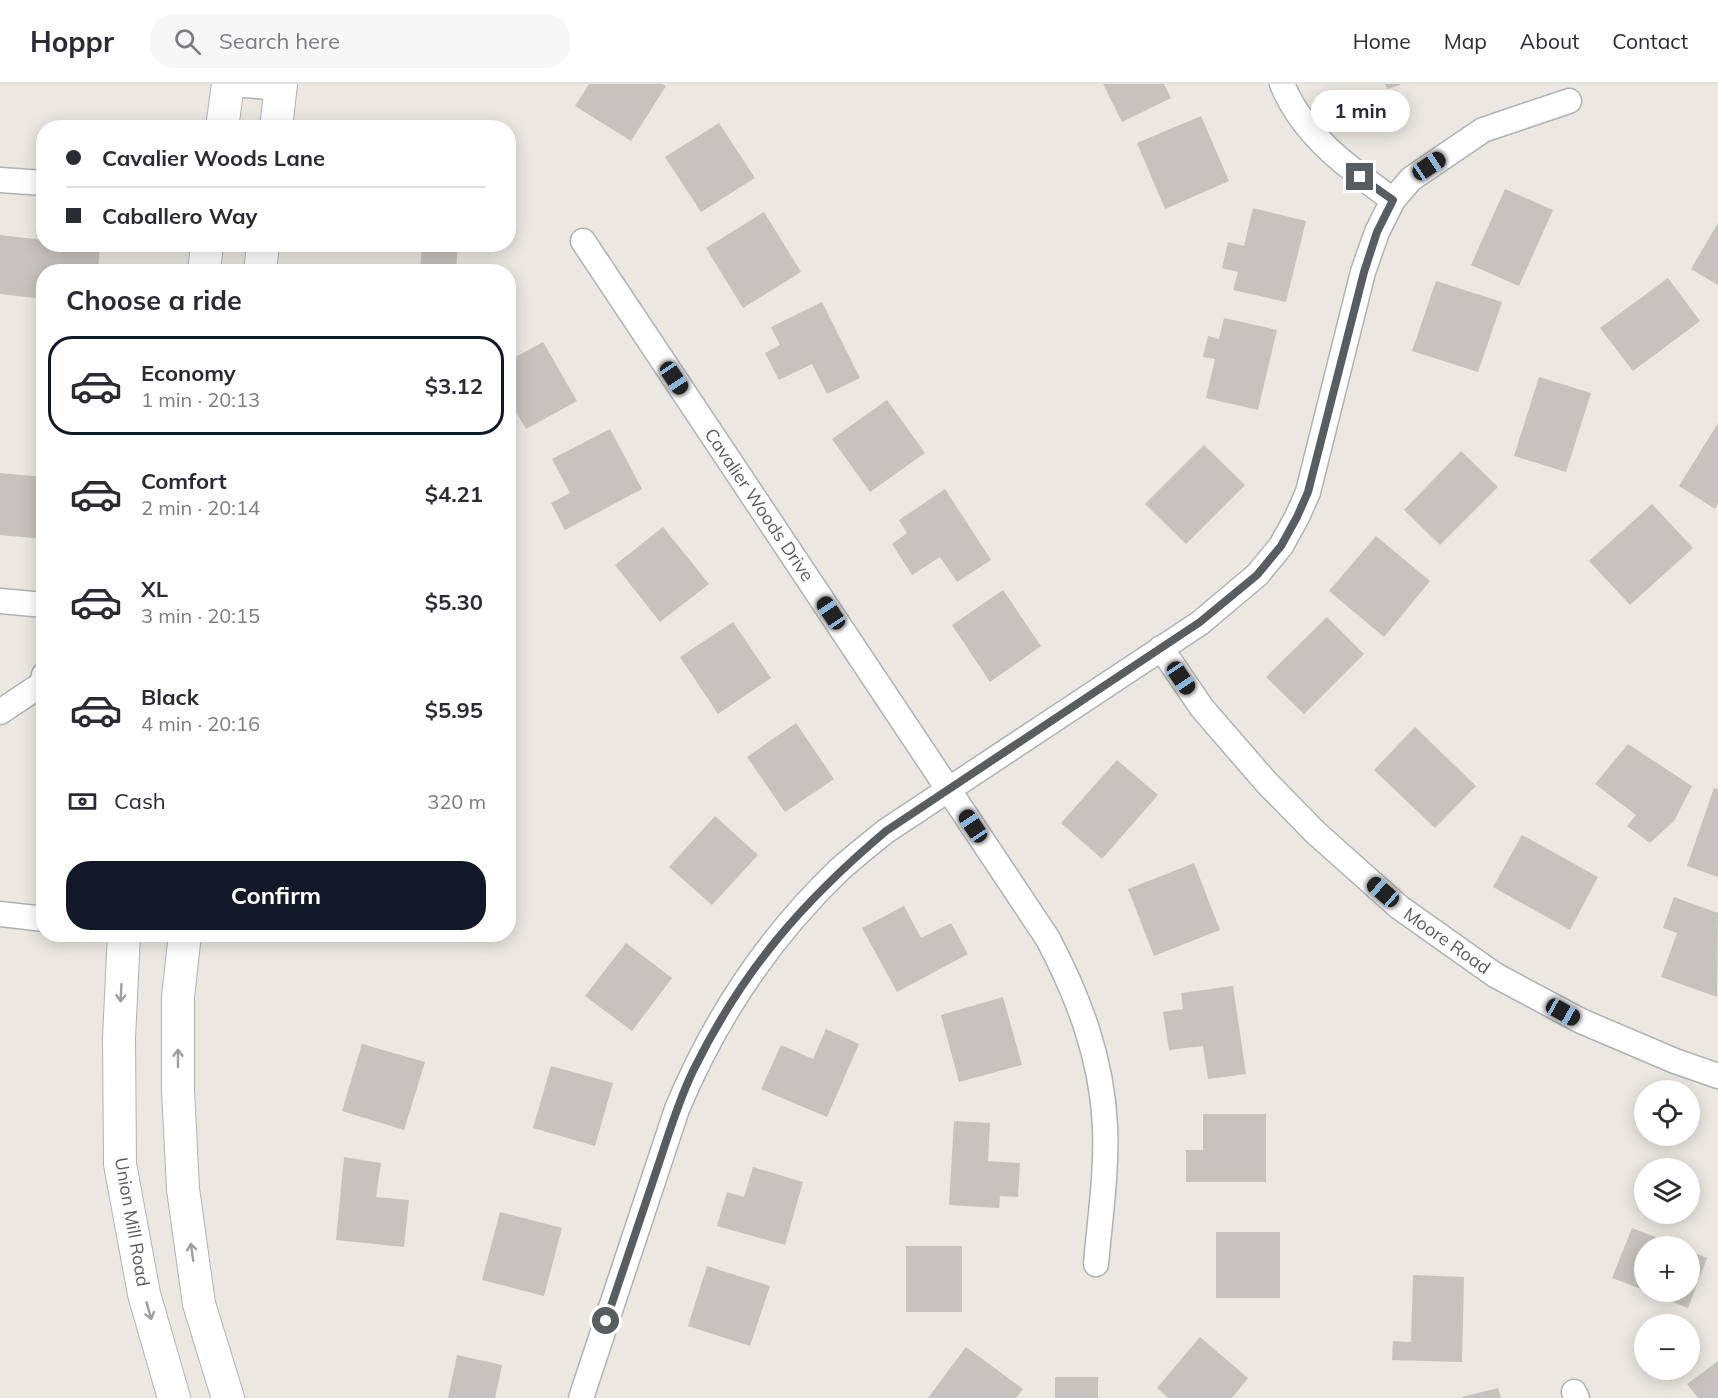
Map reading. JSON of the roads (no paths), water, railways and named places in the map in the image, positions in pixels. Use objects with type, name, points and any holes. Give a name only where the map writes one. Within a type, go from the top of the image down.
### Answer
[{"type":"street","points":[[223,120],[228,84]]},
{"type":"street","points":[[234,84],[280,86],[277,120]]},
{"type":"street","points":[[1282,84],[1299,114],[1316,136],[1344,165],[1393,200]]},
{"type":"street","points":[[581,1398],[677,1109],[692,1072],[721,1017],[755,965],[794,917],[841,869],[886,831],[1200,622],[1257,575],[1281,546],[1308,492],[1364,272],[1377,232],[1393,200],[1411,179],[1483,130],[1569,101]]},
{"type":"street","points":[[0,180],[36,182]]},
{"type":"street","name":"Cavalier Woods Drive","points":[[583,241],[1048,939],[1069,978],[1086,1024],[1099,1071],[1105,1125],[1105,1156],[1096,1264]]},
{"type":"street","points":[[0,601],[36,603]]},
{"type":"street","name":"Moore Road","points":[[1161,648],[1202,708],[1266,782],[1316,833],[1399,907],[1495,975],[1581,1021],[1675,1061],[1718,1076]]},
{"type":"street","points":[[0,712],[36,688]]},
{"type":"street","points":[[0,914],[36,918]]},
{"type":"street","name":"Union Mill Road","points":[[124,942],[119,1038],[120,1164],[144,1294],[174,1398]]},
{"type":"street","points":[[181,942],[178,1090],[183,1189],[199,1304],[228,1398]]}]
